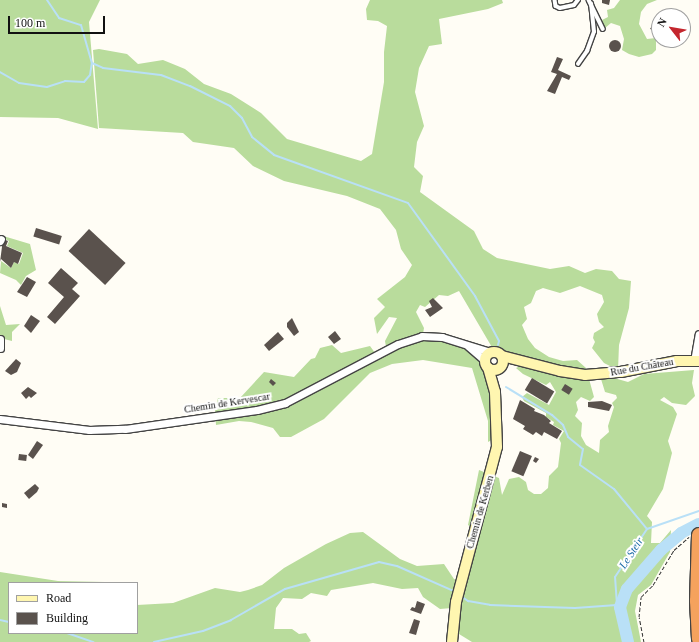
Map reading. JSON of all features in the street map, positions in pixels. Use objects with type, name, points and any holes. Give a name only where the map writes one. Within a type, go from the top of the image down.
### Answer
[{"type":"highway","points":[[697,536],[699,637]]},
{"type":"street","points":[[697,361],[699,334]]},
{"type":"street","name":"Chemin de Kervescar","points":[[0,419],[100,431],[250,411],[299,398],[409,339],[436,336],[465,344],[494,362]]},
{"type":"street","points":[[0,339],[0,348]]},
{"type":"street","name":"Rue du Château","points":[[494,362],[515,359],[568,373],[593,375],[621,372],[676,361],[697,361]]},
{"type":"street","name":"Chemin de Kerben","points":[[452,642],[456,602],[496,456],[498,421],[493,381],[494,362]]},
{"type":"lane","points":[[555,0],[556,6],[560,8],[574,5],[578,0]]},
{"type":"lane","points":[[589,0],[603,30]]},
{"type":"lane","points":[[578,64],[587,51],[594,32],[591,4]]},
{"type":"path","points":[[644,642],[639,617],[641,598],[654,585],[674,550],[697,536]]},
{"type":"green space","points":[[0,0],[100,0],[89,22],[98,129],[58,118],[0,117]]},
{"type":"green space","points":[[370,0],[502,0],[503,3],[488,9],[439,19],[442,44],[429,46],[419,68],[415,92],[424,126],[417,142],[414,167],[423,176],[420,192],[474,231],[483,249],[497,258],[550,269],[569,266],[585,273],[596,269],[612,271],[619,279],[631,281],[629,308],[619,345],[618,370],[604,363],[592,348],[595,342],[593,338],[594,333],[604,327],[599,322],[597,314],[604,302],[602,295],[580,286],[560,293],[543,288],[536,291],[531,303],[524,307],[527,319],[522,325],[528,339],[535,348],[549,357],[563,361],[577,360],[586,368],[594,397],[590,401],[581,397],[576,402],[578,410],[575,416],[582,423],[581,436],[586,445],[599,453],[600,440],[609,432],[608,426],[614,407],[612,403],[617,398],[616,395],[605,392],[601,379],[614,378],[628,382],[644,374],[694,370],[692,383],[695,396],[686,405],[672,403],[664,397],[660,400],[673,407],[677,414],[668,441],[672,453],[663,489],[647,516],[652,522],[651,543],[660,543],[671,530],[670,552],[651,585],[638,595],[635,611],[641,642],[472,642],[459,634],[452,608],[440,609],[423,597],[418,588],[402,589],[373,583],[331,590],[327,596],[311,593],[302,599],[283,598],[276,608],[274,629],[292,629],[299,634],[306,633],[311,641],[309,642],[0,642],[0,572],[58,581],[105,581],[8,582],[8,634],[138,634],[138,605],[173,603],[215,588],[240,592],[248,590],[262,585],[284,568],[326,544],[350,533],[363,532],[400,559],[417,566],[444,564],[454,579],[464,583],[477,531],[468,525],[479,470],[499,478],[502,495],[509,479],[519,477],[526,482],[528,490],[534,494],[541,494],[548,488],[549,476],[558,467],[561,443],[559,439],[564,431],[553,425],[554,422],[546,417],[546,413],[524,401],[522,397],[527,393],[549,405],[556,392],[550,382],[546,385],[523,374],[516,368],[520,366],[506,353],[493,349],[459,291],[448,296],[439,295],[425,307],[420,305],[416,312],[424,328],[423,334],[417,334],[464,346],[481,362],[491,389],[495,438],[488,442],[488,421],[472,368],[423,360],[392,364],[370,373],[324,419],[291,437],[280,437],[273,428],[251,422],[239,421],[216,425],[215,411],[218,398],[240,398],[264,372],[294,377],[311,359],[315,358],[320,348],[332,345],[341,353],[370,346],[378,357],[387,352],[385,341],[397,318],[389,317],[377,334],[374,318],[385,307],[377,299],[405,277],[412,265],[401,249],[396,230],[380,209],[347,196],[284,181],[253,166],[234,148],[193,142],[183,133],[99,128],[93,50],[99,49],[127,54],[138,64],[163,60],[185,69],[204,84],[231,94],[261,113],[287,139],[361,161],[372,154],[384,82],[384,52],[387,26],[378,21],[367,20],[366,9]]},
{"type":"green space","points":[[620,0],[657,0],[647,4],[641,12],[639,24],[647,39],[651,39],[651,48],[656,48],[652,54],[639,57],[622,50],[624,39],[620,26],[611,23],[605,28],[602,20],[608,17],[607,10],[614,8]]},
{"type":"green space","points":[[0,235],[30,244],[36,270],[26,276],[21,285],[16,280],[0,273],[1,261],[11,268],[14,262],[19,264],[23,253],[7,246],[9,241],[3,238],[0,244]]},
{"type":"green space","points":[[0,306],[6,325],[20,324],[12,332],[12,341],[0,338]]},
{"type":"building","points":[[602,0],[610,0],[609,5],[602,3]]},
{"type":"building","points":[[615,40],[619,42],[621,46],[619,50],[615,52],[611,50],[609,46],[611,42]]},
{"type":"building","points":[[557,57],[563,59],[558,70],[571,76],[569,80],[562,77],[555,94],[547,91],[557,74],[551,72]]},
{"type":"building","points":[[36,228],[62,236],[59,245],[33,237]]},
{"type":"building","points":[[89,229],[126,263],[105,285],[69,251]]},
{"type":"building","points":[[3,239],[8,241],[6,246],[22,253],[18,264],[14,262],[11,268],[1,259],[0,262]]},
{"type":"building","points":[[61,268],[78,283],[72,289],[80,296],[55,324],[47,317],[64,297],[48,283]]},
{"type":"building","points":[[27,277],[36,282],[27,297],[17,292]]},
{"type":"building","points":[[433,298],[443,308],[430,317],[425,310],[432,307],[429,301]]},
{"type":"building","points":[[31,315],[40,321],[31,333],[24,326]]},
{"type":"building","points":[[292,318],[299,332],[294,336],[287,327],[287,323]]},
{"type":"building","points":[[335,331],[341,339],[334,344],[328,337]]},
{"type":"building","points":[[278,332],[284,339],[269,351],[264,345]]},
{"type":"building","points":[[16,359],[21,363],[17,372],[11,375],[5,371]]},
{"type":"building","points":[[532,378],[554,391],[547,403],[525,390]]},
{"type":"building","points":[[271,379],[276,383],[273,386],[269,382]]},
{"type":"building","points":[[565,384],[573,389],[569,395],[561,390]]},
{"type":"building","points":[[28,387],[37,393],[31,398],[29,396],[26,399],[21,393]]},
{"type":"building","points":[[520,400],[535,409],[534,411],[544,415],[551,421],[549,423],[562,431],[557,439],[544,432],[542,436],[536,432],[533,435],[523,429],[525,426],[513,419]]},
{"type":"building","points":[[602,401],[612,405],[609,411],[588,407],[588,402]]},
{"type":"building","points":[[37,441],[43,445],[33,459],[28,455]]},
{"type":"building","points":[[520,451],[532,456],[523,476],[511,471]]},
{"type":"building","points":[[19,454],[27,455],[26,461],[18,460]]},
{"type":"building","points":[[535,457],[539,459],[536,463],[533,461]]},
{"type":"building","points":[[35,484],[39,488],[37,492],[29,499],[24,493]]},
{"type":"building","points":[[2,503],[7,504],[7,508],[2,507]]},
{"type":"building","points":[[417,601],[425,604],[421,614],[410,610],[412,607],[415,608]]},
{"type":"building","points":[[414,619],[420,621],[416,635],[409,633]]},
{"type":"waterway","points":[[47,0],[59,18],[81,25],[92,63],[103,68],[161,75],[190,86],[230,106],[242,118],[252,137],[274,155],[408,203],[475,296],[499,341],[498,345]]},
{"type":"waterway","points":[[0,72],[19,83],[47,87],[65,81],[84,82],[90,75],[92,63]]},
{"type":"waterway","points":[[506,387],[552,415],[563,425],[568,437],[583,449],[580,465],[614,489],[647,529]]},
{"type":"waterway","name":"Le Steir","points":[[620,607],[617,605],[615,577],[647,529],[699,511]]},
{"type":"waterway","name":"Le Steir","points":[[628,642],[620,607],[627,589],[661,550],[681,533],[699,524]]},
{"type":"waterway","points":[[154,642],[203,631],[231,620],[285,589],[379,562],[397,566],[456,592]]},
{"type":"waterway","points":[[461,596],[468,601],[490,605],[575,608],[617,605]]},
{"type":"waterway","points":[[0,620],[8,622]]},
{"type":"waterway","points":[[70,634],[93,642]]}]
